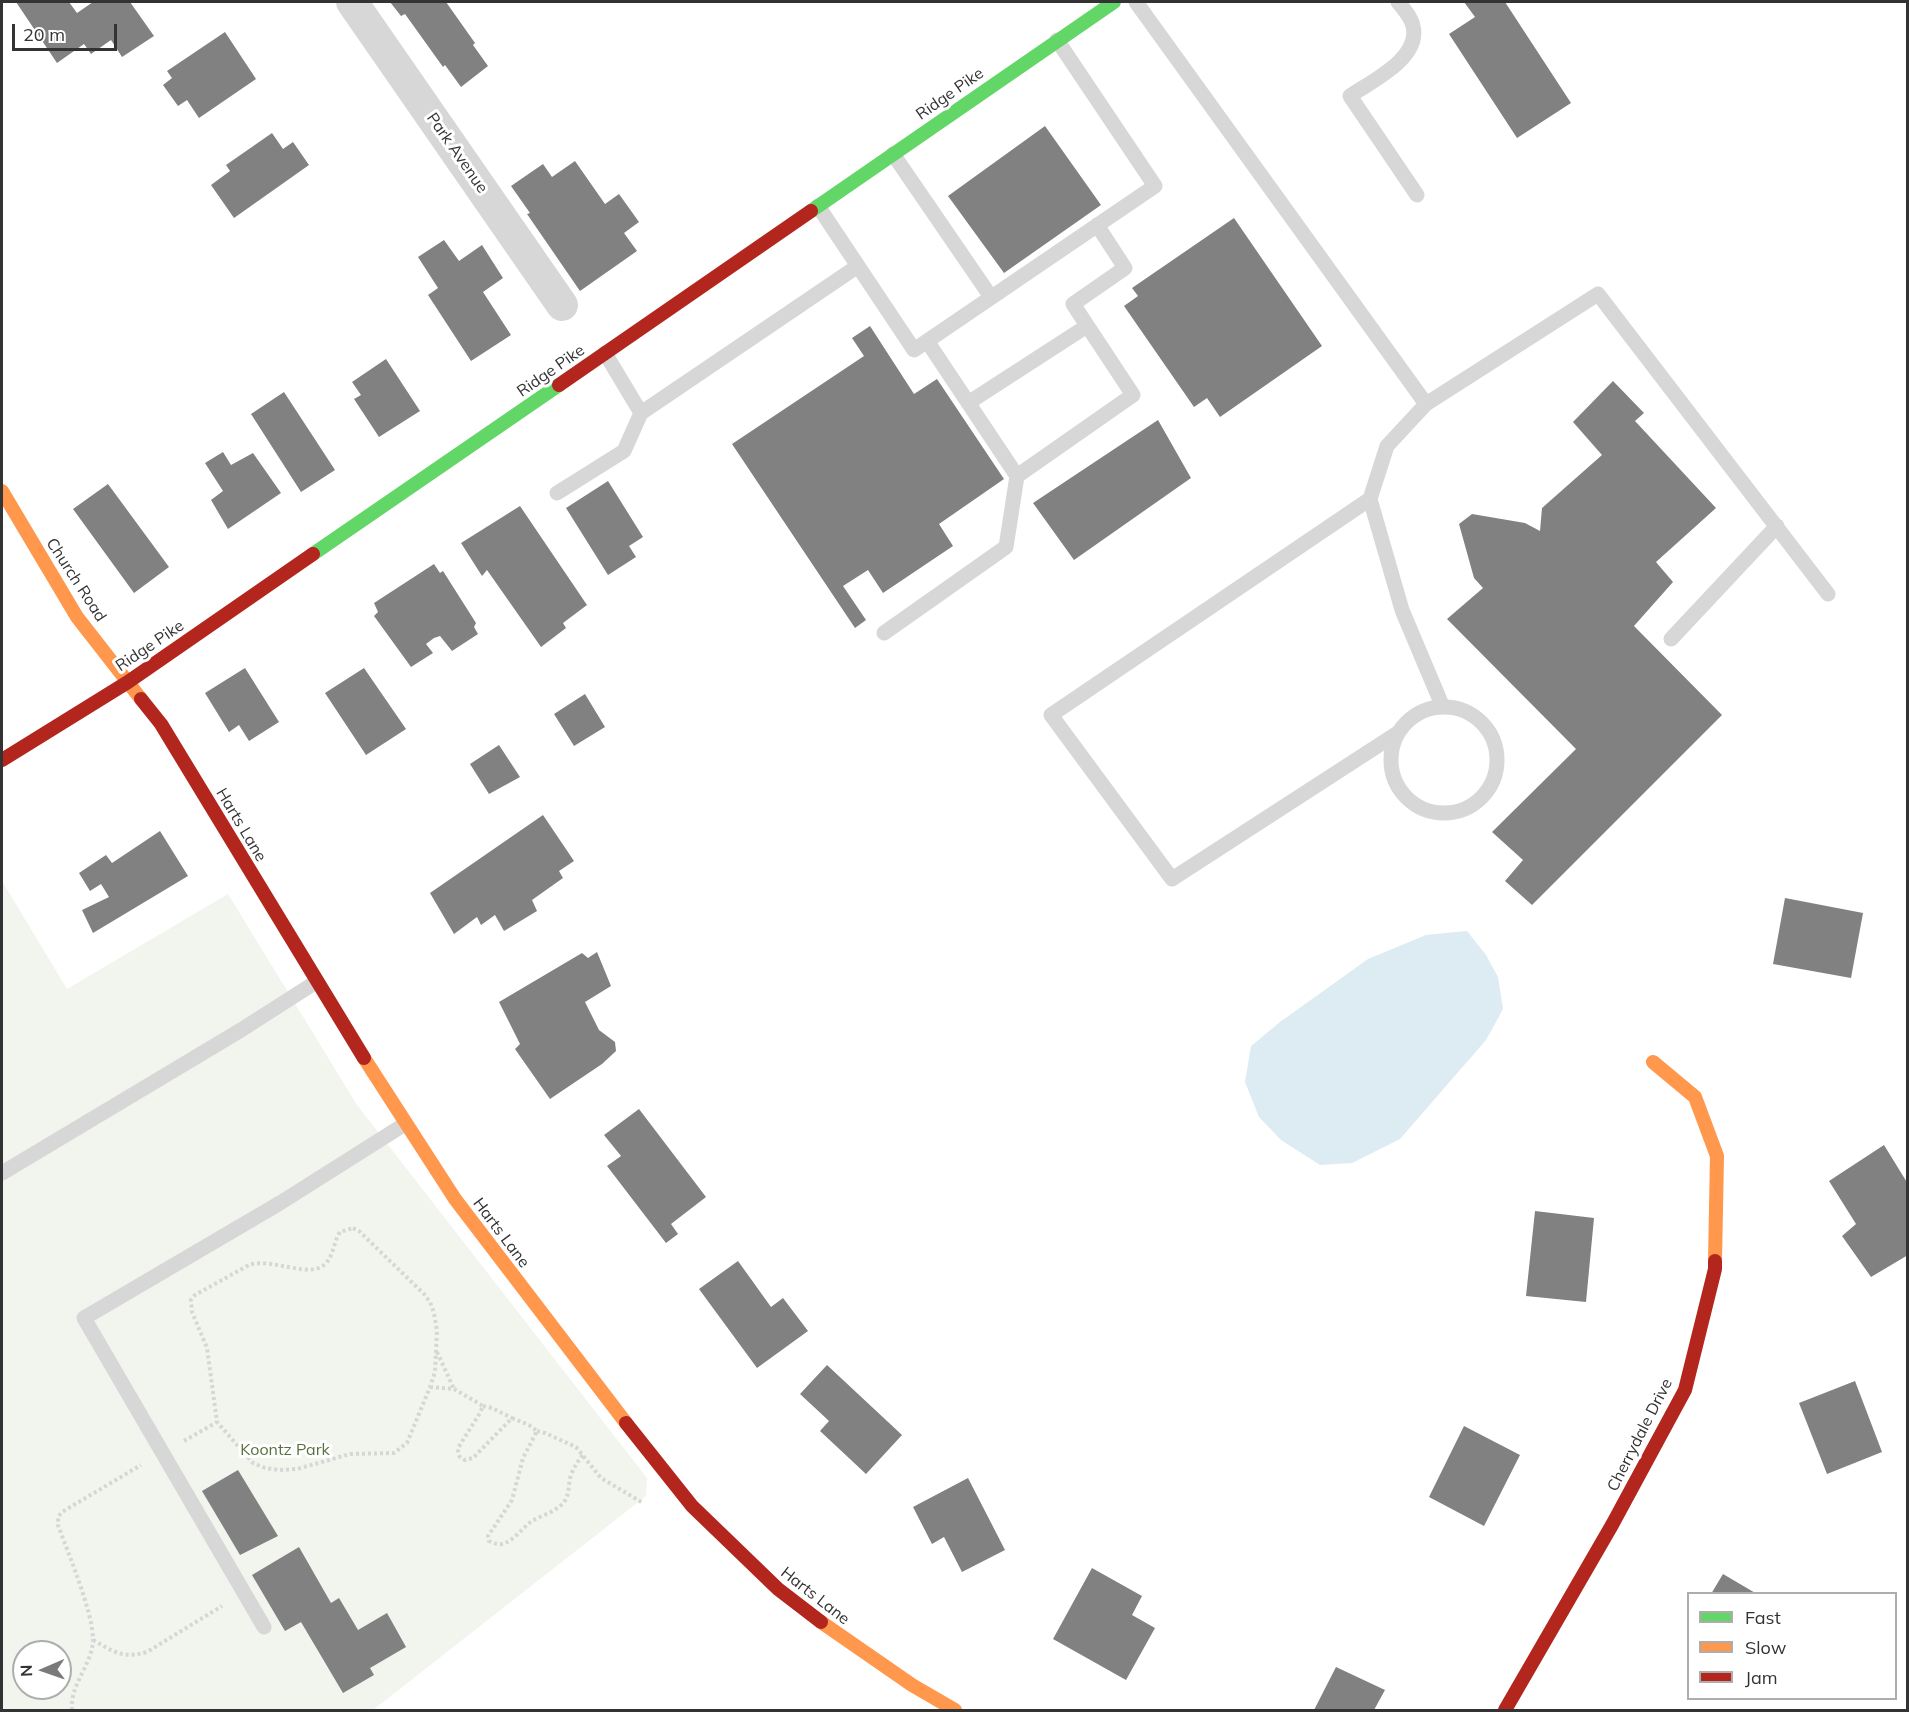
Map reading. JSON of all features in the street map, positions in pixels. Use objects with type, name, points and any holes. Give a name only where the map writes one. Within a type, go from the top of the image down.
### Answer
[{"type":"street","name":"Park Avenue","points":[[352,2],[562,305]]},
{"type":"street","name":"Ridge Pike","points":[[2,760],[128,682],[1114,2]]},
{"type":"street","name":"Church Road","points":[[2,492],[77,617],[128,682]]},
{"type":"street","name":"Harts Lane","points":[[128,682],[161,724],[316,982],[405,1124],[455,1198],[529,1299],[692,1506],[778,1589],[830,1629],[912,1685],[955,1710]]},
{"type":"street","name":"Cherrydale Drive","points":[[1504,1710],[1612,1525],[1685,1390],[1715,1269],[1717,1156],[1695,1097],[1653,1062]]},
{"type":"lane","points":[[1136,2],[1426,404]]},
{"type":"lane","points":[[1398,2],[1413,27],[1411,47],[1398,63],[1350,96],[1417,195]]},
{"type":"lane","points":[[818,206],[914,350],[1155,186],[1057,40]]},
{"type":"lane","points":[[893,154],[991,297]]},
{"type":"lane","points":[[1017,476],[1132,396],[1073,304],[1125,268],[1098,225]]},
{"type":"lane","points":[[557,493],[624,451],[641,413],[858,266]]},
{"type":"lane","points":[[1442,705],[1402,610],[1370,499],[1387,446],[1426,404],[1598,294],[1828,594]]},
{"type":"lane","points":[[968,403],[1087,326]]},
{"type":"lane","points":[[884,633],[1006,547],[1017,476],[927,341]]},
{"type":"lane","points":[[605,353],[641,413]]},
{"type":"lane","points":[[1370,499],[1051,714],[1172,879],[1396,734],[1415,714],[1442,705],[1469,712],[1490,731],[1498,758],[1491,785],[1472,806],[1445,814],[1418,808],[1398,789],[1389,762],[1396,734]]},
{"type":"lane","points":[[1671,639],[1777,526]]},
{"type":"lane","points":[[2,1173],[241,1030],[316,982]]},
{"type":"lane","points":[[264,1627],[84,1318],[280,1203],[405,1124]]},
{"type":"path","points":[[346,1229],[359,1231],[430,1302],[437,1331],[437,1352],[435,1372],[430,1387],[407,1443],[401,1449],[381,1454],[350,1455],[297,1469],[265,1468],[253,1463],[217,1422],[207,1348],[192,1312],[191,1300],[195,1295],[249,1265],[259,1262],[309,1271],[319,1269],[332,1253],[340,1232],[346,1229]]},
{"type":"path","points":[[437,1352],[454,1389]]},
{"type":"path","points":[[430,1387],[454,1389],[483,1406],[492,1408],[537,1431],[545,1432],[576,1447],[601,1478],[646,1505]]},
{"type":"path","points":[[483,1406],[458,1449],[460,1458],[465,1460],[472,1458],[512,1418]]},
{"type":"path","points":[[180,1443],[217,1422]]},
{"type":"path","points":[[537,1431],[522,1458],[512,1500],[488,1536],[489,1541],[494,1544],[510,1540],[532,1521],[564,1502],[571,1476],[584,1455]]},
{"type":"path","points":[[72,1710],[73,1691],[88,1660],[93,1640],[84,1602],[58,1525],[58,1517],[62,1512],[150,1461]]},
{"type":"path","points":[[93,1640],[126,1656],[147,1652],[243,1593]]},
{"type":"green space","name":"Koontz Park","points":[[2,881],[67,989],[228,894],[357,1105],[647,1478],[646,1496],[373,1710],[2,1710]]},
{"type":"shaded area","points":[[1467,931],[1486,955],[1498,977],[1503,1009],[1486,1040],[1400,1139],[1352,1163],[1320,1165],[1281,1140],[1259,1117],[1245,1082],[1251,1046],[1280,1022],[1368,959],[1426,935]]},
{"type":"building","points":[[16,2],[69,2],[77,13],[93,2],[130,2],[154,36],[122,57],[111,40],[91,54],[84,44],[57,63]]},
{"type":"building","points":[[390,2],[446,2],[488,66],[461,87],[445,65],[443,67],[405,14],[401,16]]},
{"type":"building","points":[[1464,2],[1505,2],[1571,103],[1517,138],[1449,34],[1475,17]]},
{"type":"building","points":[[225,32],[256,79],[199,118],[187,100],[178,106],[163,85],[172,78],[167,71]]},
{"type":"building","points":[[1045,126],[1101,205],[1004,273],[948,196]]},
{"type":"building","points":[[272,133],[283,149],[293,142],[309,165],[234,218],[211,185],[230,171],[226,165]]},
{"type":"building","points":[[575,161],[605,204],[619,194],[639,222],[624,233],[637,251],[580,291],[527,214],[530,213],[511,186],[543,164],[552,177]]},
{"type":"building","points":[[1234,218],[1322,346],[1220,417],[1207,398],[1194,407],[1124,306],[1138,296],[1132,288]]},
{"type":"building","points":[[444,240],[459,261],[482,245],[503,278],[483,292],[511,335],[471,361],[428,295],[438,288],[418,257]]},
{"type":"building","points":[[870,326],[914,394],[937,379],[1004,479],[939,524],[953,546],[883,593],[868,570],[843,586],[866,620],[855,628],[732,444],[864,356],[852,338]]},
{"type":"building","points":[[386,359],[420,411],[379,437],[354,399],[361,395],[352,382]]},
{"type":"building","points":[[1613,381],[1644,413],[1635,421],[1716,508],[1656,562],[1673,582],[1634,626],[1722,715],[1532,905],[1505,881],[1523,860],[1492,832],[1576,749],[1447,619],[1483,588],[1474,578],[1459,524],[1472,514],[1525,523],[1540,531],[1542,508],[1602,455],[1573,422]]},
{"type":"building","points":[[284,392],[335,470],[301,492],[251,414]]},
{"type":"building","points":[[1158,420],[1191,478],[1074,560],[1033,503]]},
{"type":"building","points":[[223,452],[231,465],[253,453],[281,493],[228,529],[211,500],[223,491],[205,463]]},
{"type":"building","points":[[608,481],[643,537],[629,546],[636,557],[608,575],[566,508]]},
{"type":"building","points":[[108,484],[169,567],[134,593],[73,509]]},
{"type":"building","points":[[520,506],[587,605],[563,623],[566,628],[541,647],[487,570],[482,576],[461,543]]},
{"type":"building","points":[[434,564],[440,573],[443,571],[476,623],[474,627],[478,634],[452,651],[440,636],[434,638],[426,644],[433,653],[411,667],[374,616],[378,612],[374,603]]},
{"type":"building","points":[[245,668],[279,722],[249,741],[239,725],[229,732],[205,693]]},
{"type":"building","points":[[364,668],[406,729],[366,755],[325,693]]},
{"type":"building","points":[[585,694],[605,727],[574,746],[554,714]]},
{"type":"building","points":[[499,745],[520,777],[489,794],[470,764]]},
{"type":"building","points":[[543,815],[574,861],[559,871],[563,878],[532,900],[537,911],[504,931],[495,915],[481,925],[477,917],[454,934],[430,893]]},
{"type":"building","points":[[160,831],[188,876],[93,933],[82,910],[109,897],[101,884],[90,891],[79,873],[106,855],[112,863]]},
{"type":"building","points":[[1785,898],[1863,913],[1851,978],[1773,964]]},
{"type":"building","points":[[597,952],[611,986],[585,1002],[599,1030],[615,1042],[616,1051],[602,1064],[550,1099],[515,1049],[520,1044],[499,1002],[582,953],[588,958]]},
{"type":"building","points":[[639,1109],[706,1197],[671,1224],[678,1234],[666,1243],[607,1166],[621,1156],[604,1135]]},
{"type":"building","points":[[1884,1145],[1908,1184],[1908,1255],[1871,1277],[1842,1236],[1856,1224],[1829,1181]]},
{"type":"building","points":[[1535,1211],[1594,1218],[1586,1302],[1526,1296]]},
{"type":"building","points":[[738,1261],[771,1307],[783,1298],[808,1331],[757,1368],[699,1289]]},
{"type":"building","points":[[827,1365],[902,1435],[866,1474],[820,1431],[829,1421],[800,1394]]},
{"type":"building","points":[[1855,1381],[1882,1452],[1827,1474],[1799,1403]]},
{"type":"building","points":[[1464,1426],[1520,1455],[1484,1526],[1429,1497]]},
{"type":"building","points":[[238,1470],[278,1536],[240,1555],[202,1491]]},
{"type":"building","points":[[968,1478],[1005,1550],[962,1572],[944,1537],[932,1544],[913,1507]]},
{"type":"building","points":[[299,1547],[331,1603],[339,1598],[358,1630],[387,1613],[406,1647],[370,1668],[374,1675],[343,1693],[301,1622],[285,1631],[252,1575]]},
{"type":"building","points":[[1092,1568],[1142,1596],[1132,1615],[1155,1628],[1126,1680],[1053,1639]]},
{"type":"building","points":[[1723,1574],[1754,1592],[1712,1592]]},
{"type":"building","points":[[1336,1667],[1385,1690],[1374,1710],[1314,1710]]},
{"type":"traffic: fast","points":[[811,211],[1114,2]]},
{"type":"traffic: fast","points":[[313,554],[559,385]]},
{"type":"traffic: slow","points":[[2,491],[77,617],[141,699]]},
{"type":"traffic: slow","points":[[364,1058],[455,1199],[626,1423]]},
{"type":"traffic: slow","points":[[1653,1062],[1695,1097],[1717,1156],[1715,1261]]},
{"type":"traffic: slow","points":[[821,1622],[912,1685],[955,1710]]},
{"type":"traffic: jam","points":[[559,385],[811,211]]},
{"type":"traffic: jam","points":[[2,760],[128,682],[313,554]]},
{"type":"traffic: jam","points":[[141,699],[161,724],[364,1058]]},
{"type":"traffic: jam","points":[[1505,1710],[1612,1525],[1685,1390],[1715,1269],[1715,1261]]},
{"type":"traffic: jam","points":[[626,1423],[692,1506],[778,1589],[821,1622]]}]
